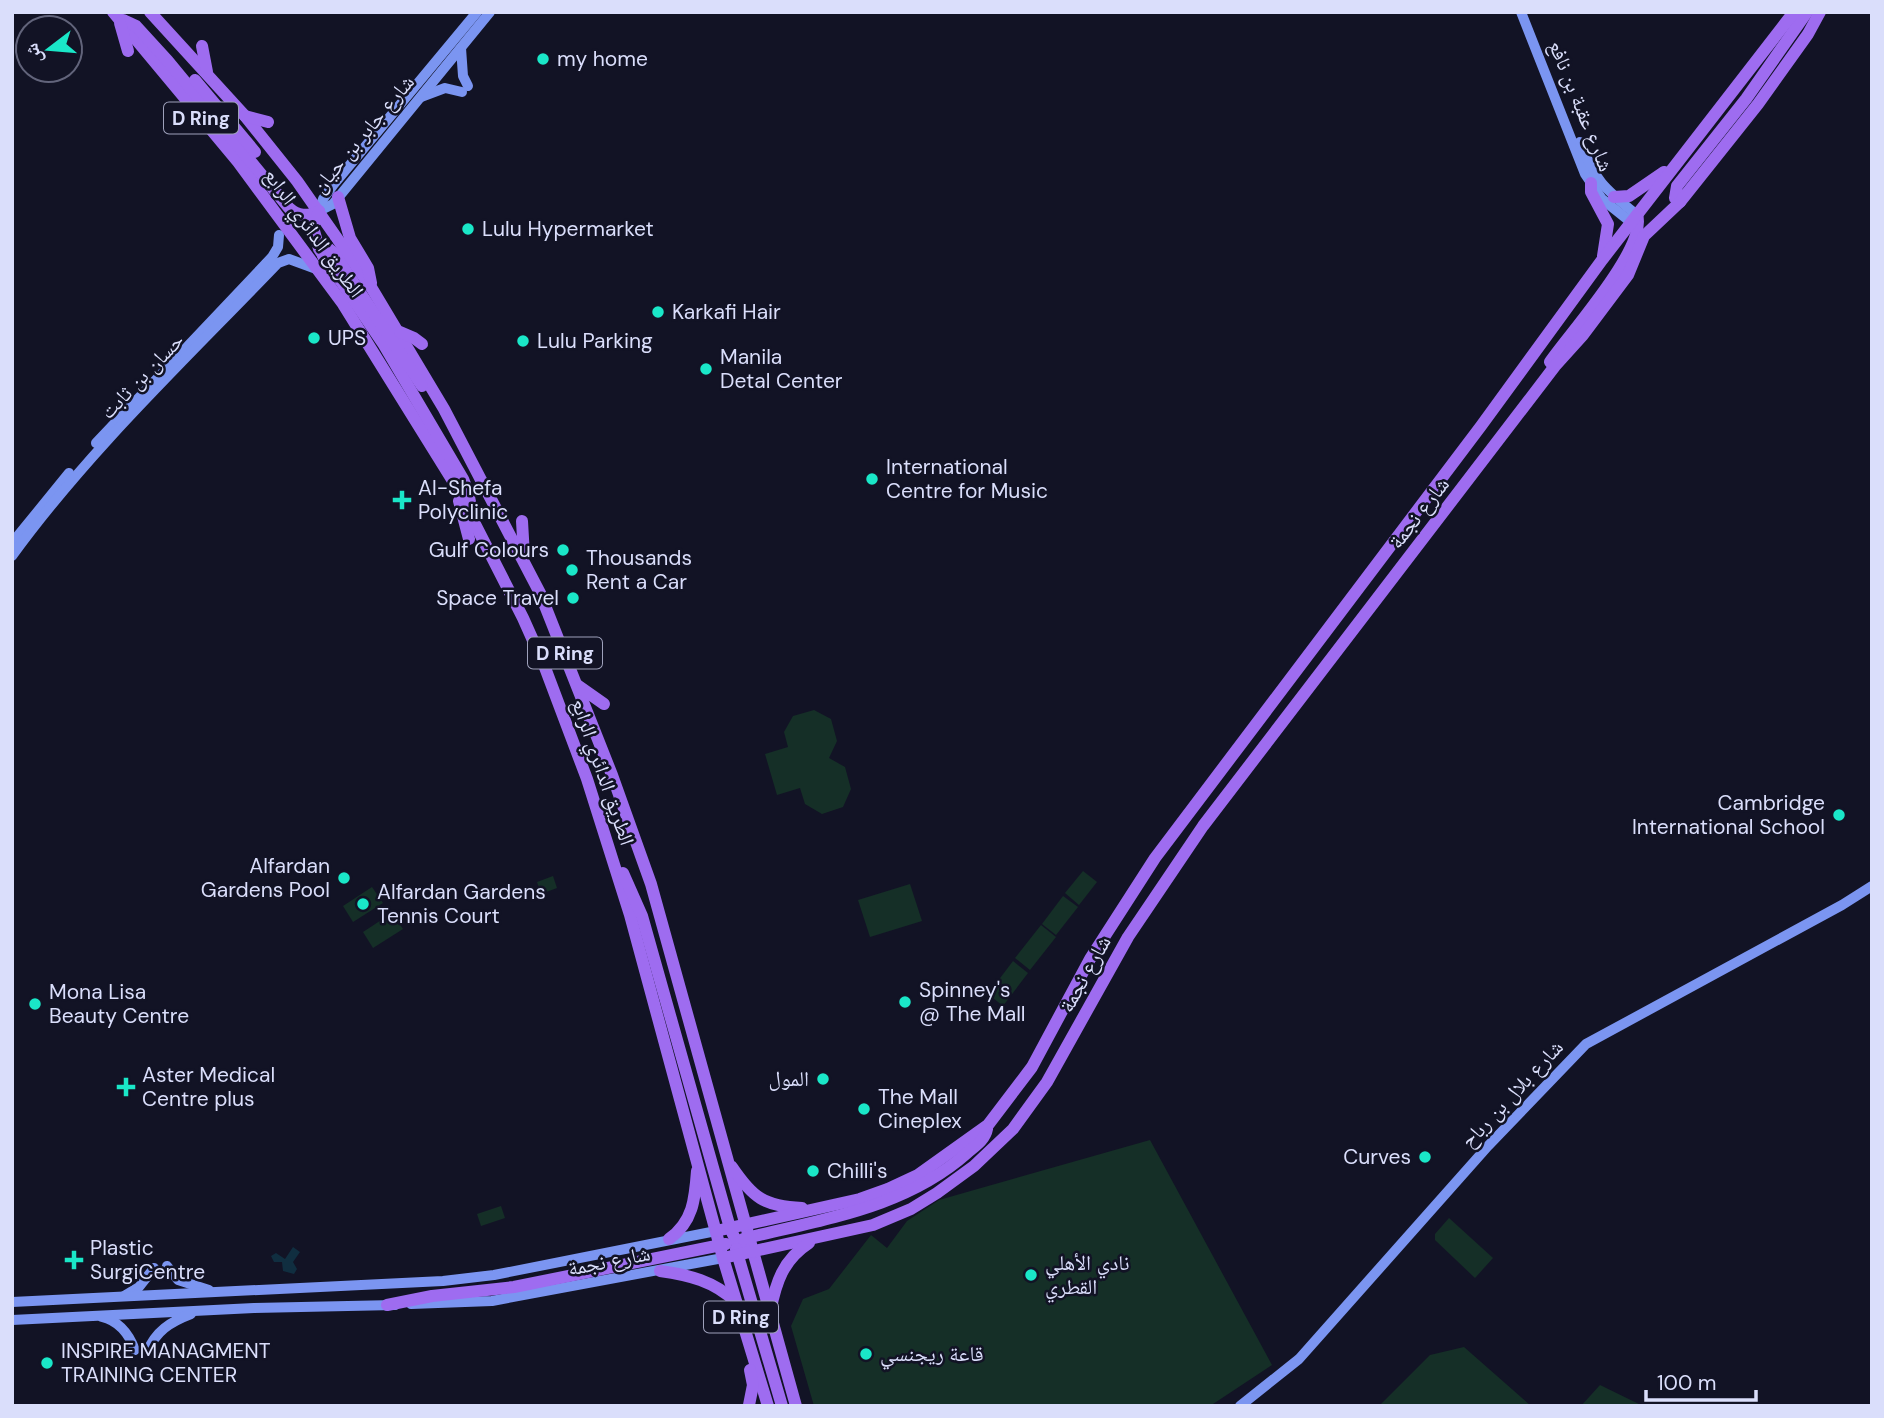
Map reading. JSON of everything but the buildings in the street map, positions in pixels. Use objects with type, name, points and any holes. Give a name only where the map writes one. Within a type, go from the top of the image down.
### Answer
[{"type":"main road","name":"الطريق الدائري الرابع","points":[[150,12],[245,116],[297,181],[371,287],[444,409],[524,560],[551,618],[651,884],[726,1157],[737,1237],[752,1254],[797,1402]]},
{"type":"main road","name":"شارع نجمة","points":[[716,1231],[737,1237],[888,1189],[918,1175],[988,1125],[1032,1067],[1090,959],[1154,858],[1481,426],[1604,257],[1639,224],[1681,159],[1794,12]]},
{"type":"main road","points":[[1680,202],[1674,194],[1677,186],[1746,99],[1807,12]]},
{"type":"main road","name":"شارع نجمة","points":[[1639,224],[1680,202],[1758,104],[1808,34],[1820,12]]},
{"type":"main road","name":"الطريق الدائري الرابع","points":[[116,16],[237,162],[343,304],[453,481],[544,664],[587,779],[608,845],[768,1406]]},
{"type":"main road","points":[[116,16],[136,26],[168,61],[289,208],[296,213],[307,215],[319,211]]},
{"type":"main road","points":[[116,16],[128,51]]},
{"type":"main road","points":[[202,46],[207,72]]},
{"type":"main road","points":[[168,61],[193,78],[287,193],[295,191],[297,181]]},
{"type":"main road","points":[[245,116],[268,122]]},
{"type":"main road","points":[[1614,197],[1635,193],[1681,159]]},
{"type":"main road","points":[[1581,321],[1583,311],[1616,265],[1614,255],[1604,257],[1608,224],[1591,192],[1591,183]]},
{"type":"main road","points":[[338,197],[350,238],[368,268],[371,287]]},
{"type":"main road","points":[[319,211],[313,227],[316,242],[384,345],[450,457],[468,492],[469,511]]},
{"type":"main road","points":[[1478,468],[1480,458],[1620,267],[1639,224]]},
{"type":"main road","name":"شارع نجمة","points":[[722,1252],[738,1256],[752,1254],[873,1225],[911,1209],[974,1166],[1013,1129],[1047,1082],[1128,937],[1203,826],[1555,366],[1583,335],[1628,275],[1644,236],[1639,224]]},
{"type":"main road","points":[[323,256],[324,250],[328,248],[334,253],[426,393],[444,409]]},
{"type":"main road","points":[[400,332],[410,335],[422,344]]},
{"type":"main road","points":[[453,481],[468,538]]},
{"type":"main road","points":[[522,521],[524,560]]},
{"type":"main road","points":[[577,685],[604,704]]},
{"type":"main road","points":[[608,845],[642,916],[737,1237],[738,1256],[782,1406]]},
{"type":"main road","points":[[387,1305],[722,1252],[737,1237],[844,1216],[924,1184],[954,1165],[986,1136],[988,1125]]},
{"type":"main road","points":[[726,1157],[750,1192],[763,1201],[779,1206],[820,1209]]},
{"type":"main road","points":[[669,1240],[689,1218],[698,1161]]},
{"type":"main road","points":[[770,1316],[777,1281],[784,1266],[814,1239]]},
{"type":"main road","points":[[660,1271],[710,1283],[724,1291],[738,1307],[738,1326],[753,1385],[749,1405]]},
{"type":"street","name":"شارع جابر بن حيان","points":[[319,211],[321,202],[334,184],[477,12]]},
{"type":"street","name":"شارع جابر بن حيان","points":[[319,211],[329,207],[338,197],[490,12]]},
{"type":"street","name":"شارع عقبة بن نافع","points":[[1521,12],[1591,183],[1602,199],[1639,224]]},
{"type":"street","name":"شارع عقبة بن نافع","points":[[1528,12],[1591,166],[1602,185],[1639,224]]},
{"type":"street","points":[[419,98],[445,88],[465,89],[461,48]]},
{"type":"street","name":"حسان بن ثابت","points":[[12,543],[48,496],[117,419],[272,257],[278,247],[279,235]]},
{"type":"street","name":"حسان بن ثابت","points":[[12,556],[97,452],[278,263],[289,259],[319,270]]},
{"type":"street","name":"شارع بلال بن رباح","points":[[1240,1406],[1298,1359],[1488,1146],[1586,1044],[1818,919],[1872,886]]},
{"type":"street","name":"شارع نجمة","points":[[218,1293],[416,1283],[494,1275],[716,1231]]},
{"type":"street","name":"شارع نجمة","points":[[12,1320],[202,1310],[492,1301],[660,1271],[722,1252]]},
{"type":"street","points":[[167,1266],[178,1280],[218,1293]]},
{"type":"street","points":[[122,1297],[139,1287],[154,1268]]},
{"type":"street","points":[[12,1302],[218,1293]]},
{"type":"street","points":[[147,1352],[163,1328],[202,1310]]},
{"type":"street","points":[[100,1316],[109,1318],[123,1329],[132,1340],[135,1350]]},
{"type":"green space","points":[[814,710],[831,719],[837,741],[829,758],[845,767],[851,789],[843,807],[822,814],[805,804],[800,788],[777,795],[765,754],[788,747],[784,732],[793,716]]},
{"type":"green space","points":[[1083,871],[1097,882],[1079,905],[1065,893]]},
{"type":"green space","points":[[553,876],[557,888],[541,894],[537,882]]},
{"type":"green space","points":[[910,884],[922,921],[870,937],[858,900]]},
{"type":"green space","name":"Alfardan Gardens Tennis Court","points":[[372,887],[383,903],[353,922],[343,906]]},
{"type":"green space","points":[[1063,896],[1078,907],[1056,935],[1042,924]]},
{"type":"green space","name":"Alfardan Gardens Tennis Court","points":[[392,913],[403,929],[373,948],[363,932]]},
{"type":"green space","points":[[1041,925],[1056,937],[1030,970],[1015,958]]},
{"type":"green space","points":[[1013,961],[1028,973],[1003,1006],[988,994]]},
{"type":"green space","name":"نادي الأهلي القطري","points":[[1150,1140],[1272,1365],[1210,1406],[814,1406],[791,1326],[803,1299],[829,1289],[871,1235],[887,1248],[907,1221],[939,1200]]},
{"type":"green space","points":[[501,1206],[505,1218],[481,1226],[477,1214]]},
{"type":"green space","points":[[1449,1218],[1493,1258],[1475,1278],[1435,1240],[1435,1234]]},
{"type":"green space","points":[[1464,1347],[1531,1406],[1379,1406],[1430,1355]]},
{"type":"green space","points":[[1600,1385],[1643,1406],[1581,1406]]},
{"type":"water","points":[[293,1247],[300,1252],[293,1262],[297,1269],[294,1274],[283,1271],[282,1262],[274,1262],[271,1256],[276,1253],[285,1259]]},
{"type":"place","name":"my home","points":[[543,59]]},
{"type":"place","name":"Lulu Hypermarket","points":[[468,229]]},
{"type":"place","name":"Karkafi Hair","points":[[658,312]]},
{"type":"place","name":"UPS","points":[[314,338]]},
{"type":"place","name":"Lulu Parking","points":[[523,341]]},
{"type":"place","name":"Manila Detal Center","points":[[706,369]]},
{"type":"place","name":"International Centre for Music","points":[[872,479]]},
{"type":"place","name":"Al-Shefa Polyclinic","points":[[402,500]]},
{"type":"place","name":"Gulf Colours","points":[[563,550]]},
{"type":"place","name":"Thousands Rent a Car","points":[[572,570]]},
{"type":"place","name":"Space Travel","points":[[573,598]]},
{"type":"place","name":"Cambridge International School","points":[[1839,815]]},
{"type":"place","name":"Alfardan Gardens Pool","points":[[344,878]]},
{"type":"place","name":"Alfardan Gardens Tennis Court","points":[[363,904]]},
{"type":"place","name":"Spinney's @ The Mall","points":[[905,1002]]},
{"type":"place","name":"Mona Lisa Beauty Centre","points":[[35,1004]]},
{"type":"place","name":"المول","points":[[823,1079]]},
{"type":"place","name":"Aster Medical Centre plus","points":[[126,1087]]},
{"type":"place","name":"The Mall Cineplex","points":[[864,1109]]},
{"type":"place","name":"Curves","points":[[1425,1157]]},
{"type":"place","name":"Chilli's","points":[[813,1171]]},
{"type":"place","name":"Plastic SurgiCentre","points":[[74,1260]]},
{"type":"place","name":"نادي الأهلي القطري","points":[[1031,1275]]},
{"type":"place","name":"قاعة ريجنسي","points":[[866,1354]]},
{"type":"place","name":"INSPIRE MANAGMENT TRAINING CENTER","points":[[47,1363]]}]
